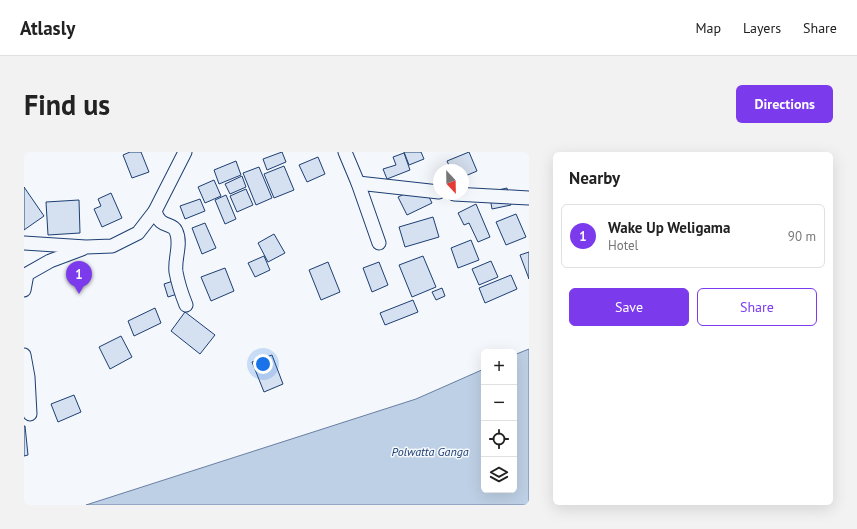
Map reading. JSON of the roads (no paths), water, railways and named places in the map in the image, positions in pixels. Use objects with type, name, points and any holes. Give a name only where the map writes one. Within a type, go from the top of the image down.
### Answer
[{"type":"street","points":[[24,243],[86,247],[112,246],[138,233],[155,211],[185,152]]},
{"type":"street","points":[[344,152],[358,183],[379,242]]},
{"type":"street","points":[[358,183],[433,191]]},
{"type":"street","points":[[469,195],[529,198]]},
{"type":"street","points":[[155,211],[157,218],[163,224],[173,227],[176,231],[178,240],[175,271],[186,306]]},
{"type":"street","points":[[24,290],[27,274],[50,261],[86,247]]},
{"type":"street","points":[[24,355],[28,377],[30,414]]},
{"type":"water","name":"Polwatta Ganga","points":[[529,349],[529,505],[86,505],[416,399],[481,370],[481,493],[517,493],[517,354]]},
{"type":"place","name":"Wake Up Weligama","points":[[79,294]]}]
